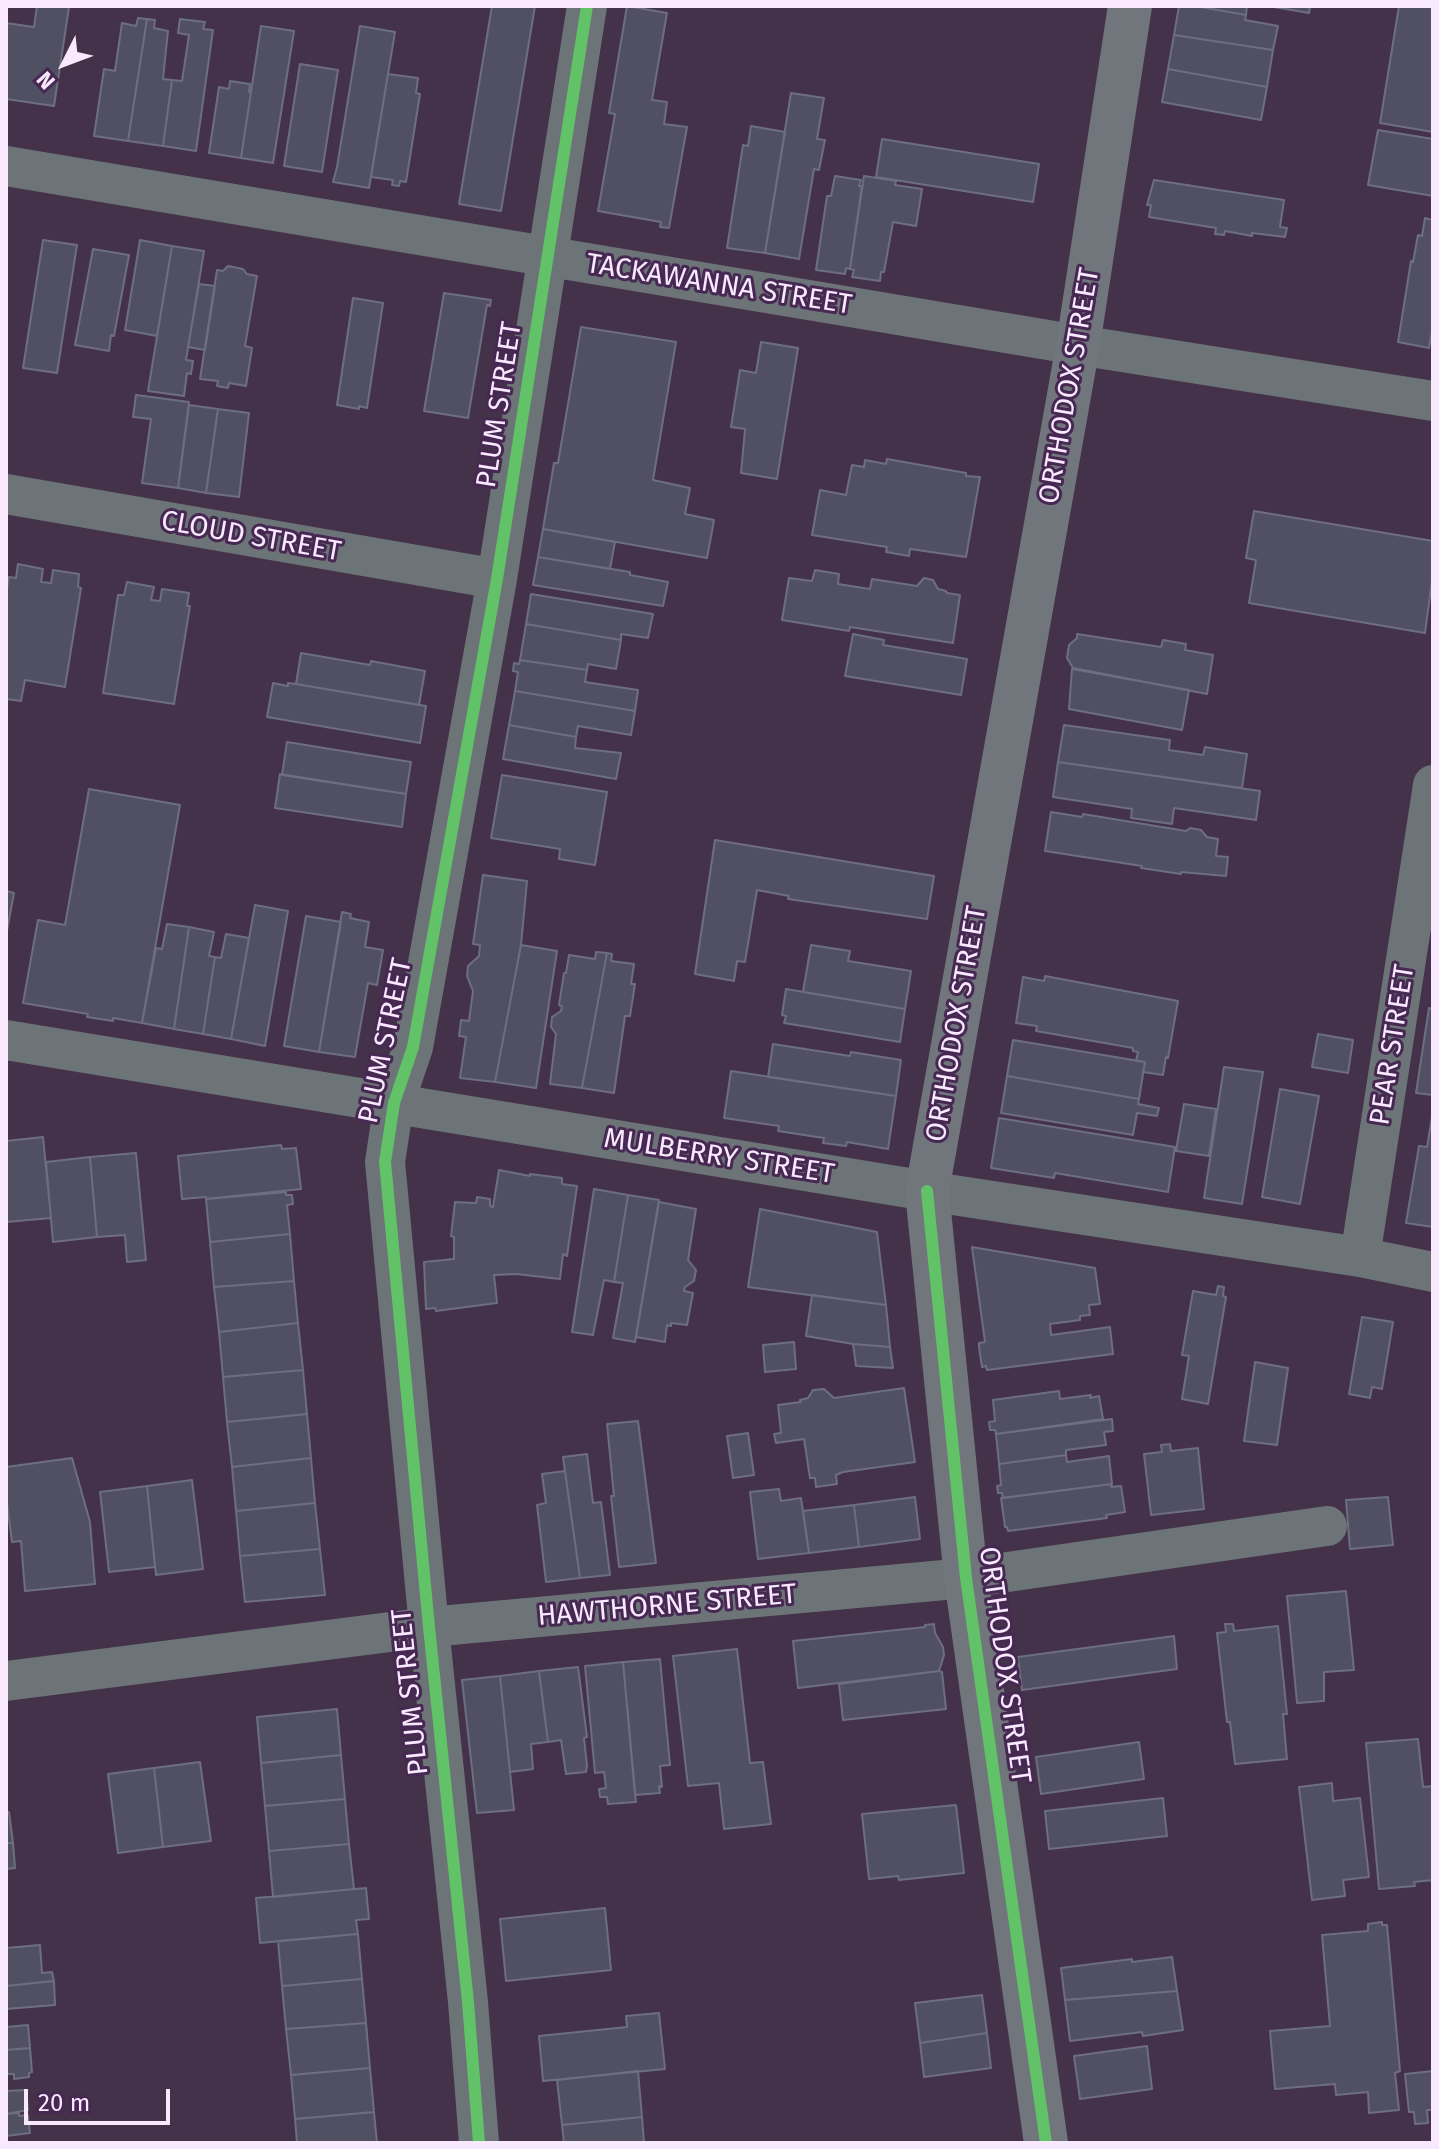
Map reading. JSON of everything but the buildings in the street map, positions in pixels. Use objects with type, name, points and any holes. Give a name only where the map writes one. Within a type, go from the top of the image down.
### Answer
[{"type":"street","name":"PLUM STREET","points":[[479,2143],[468,2002],[385,1162],[394,1103],[413,1047],[497,579],[587,6]]},
{"type":"street","name":"ORTHODOX STREET","points":[[1046,2143],[966,1578],[927,1191],[1078,345],[1130,6]]},
{"type":"street","name":"TACKAWANNA STREET","points":[[6,166],[1078,345],[1433,401]]},
{"type":"street","name":"CLOUD STREET","points":[[6,494],[497,579]]},
{"type":"street","name":"PEAR STREET","points":[[1360,1257],[1433,785]]},
{"type":"street","name":"MULBERRY STREET","points":[[6,1040],[927,1191],[1360,1257],[1433,1272]]},
{"type":"street","name":"HAWTHORNE STREET","points":[[6,1681],[429,1627],[966,1578],[1327,1526]]},
{"type":"cycle path","points":[[479,2143],[468,2002],[385,1162],[394,1103],[413,1047],[497,579],[587,6]]},
{"type":"cycle path","points":[[927,1191],[966,1578],[1046,2143]]}]
